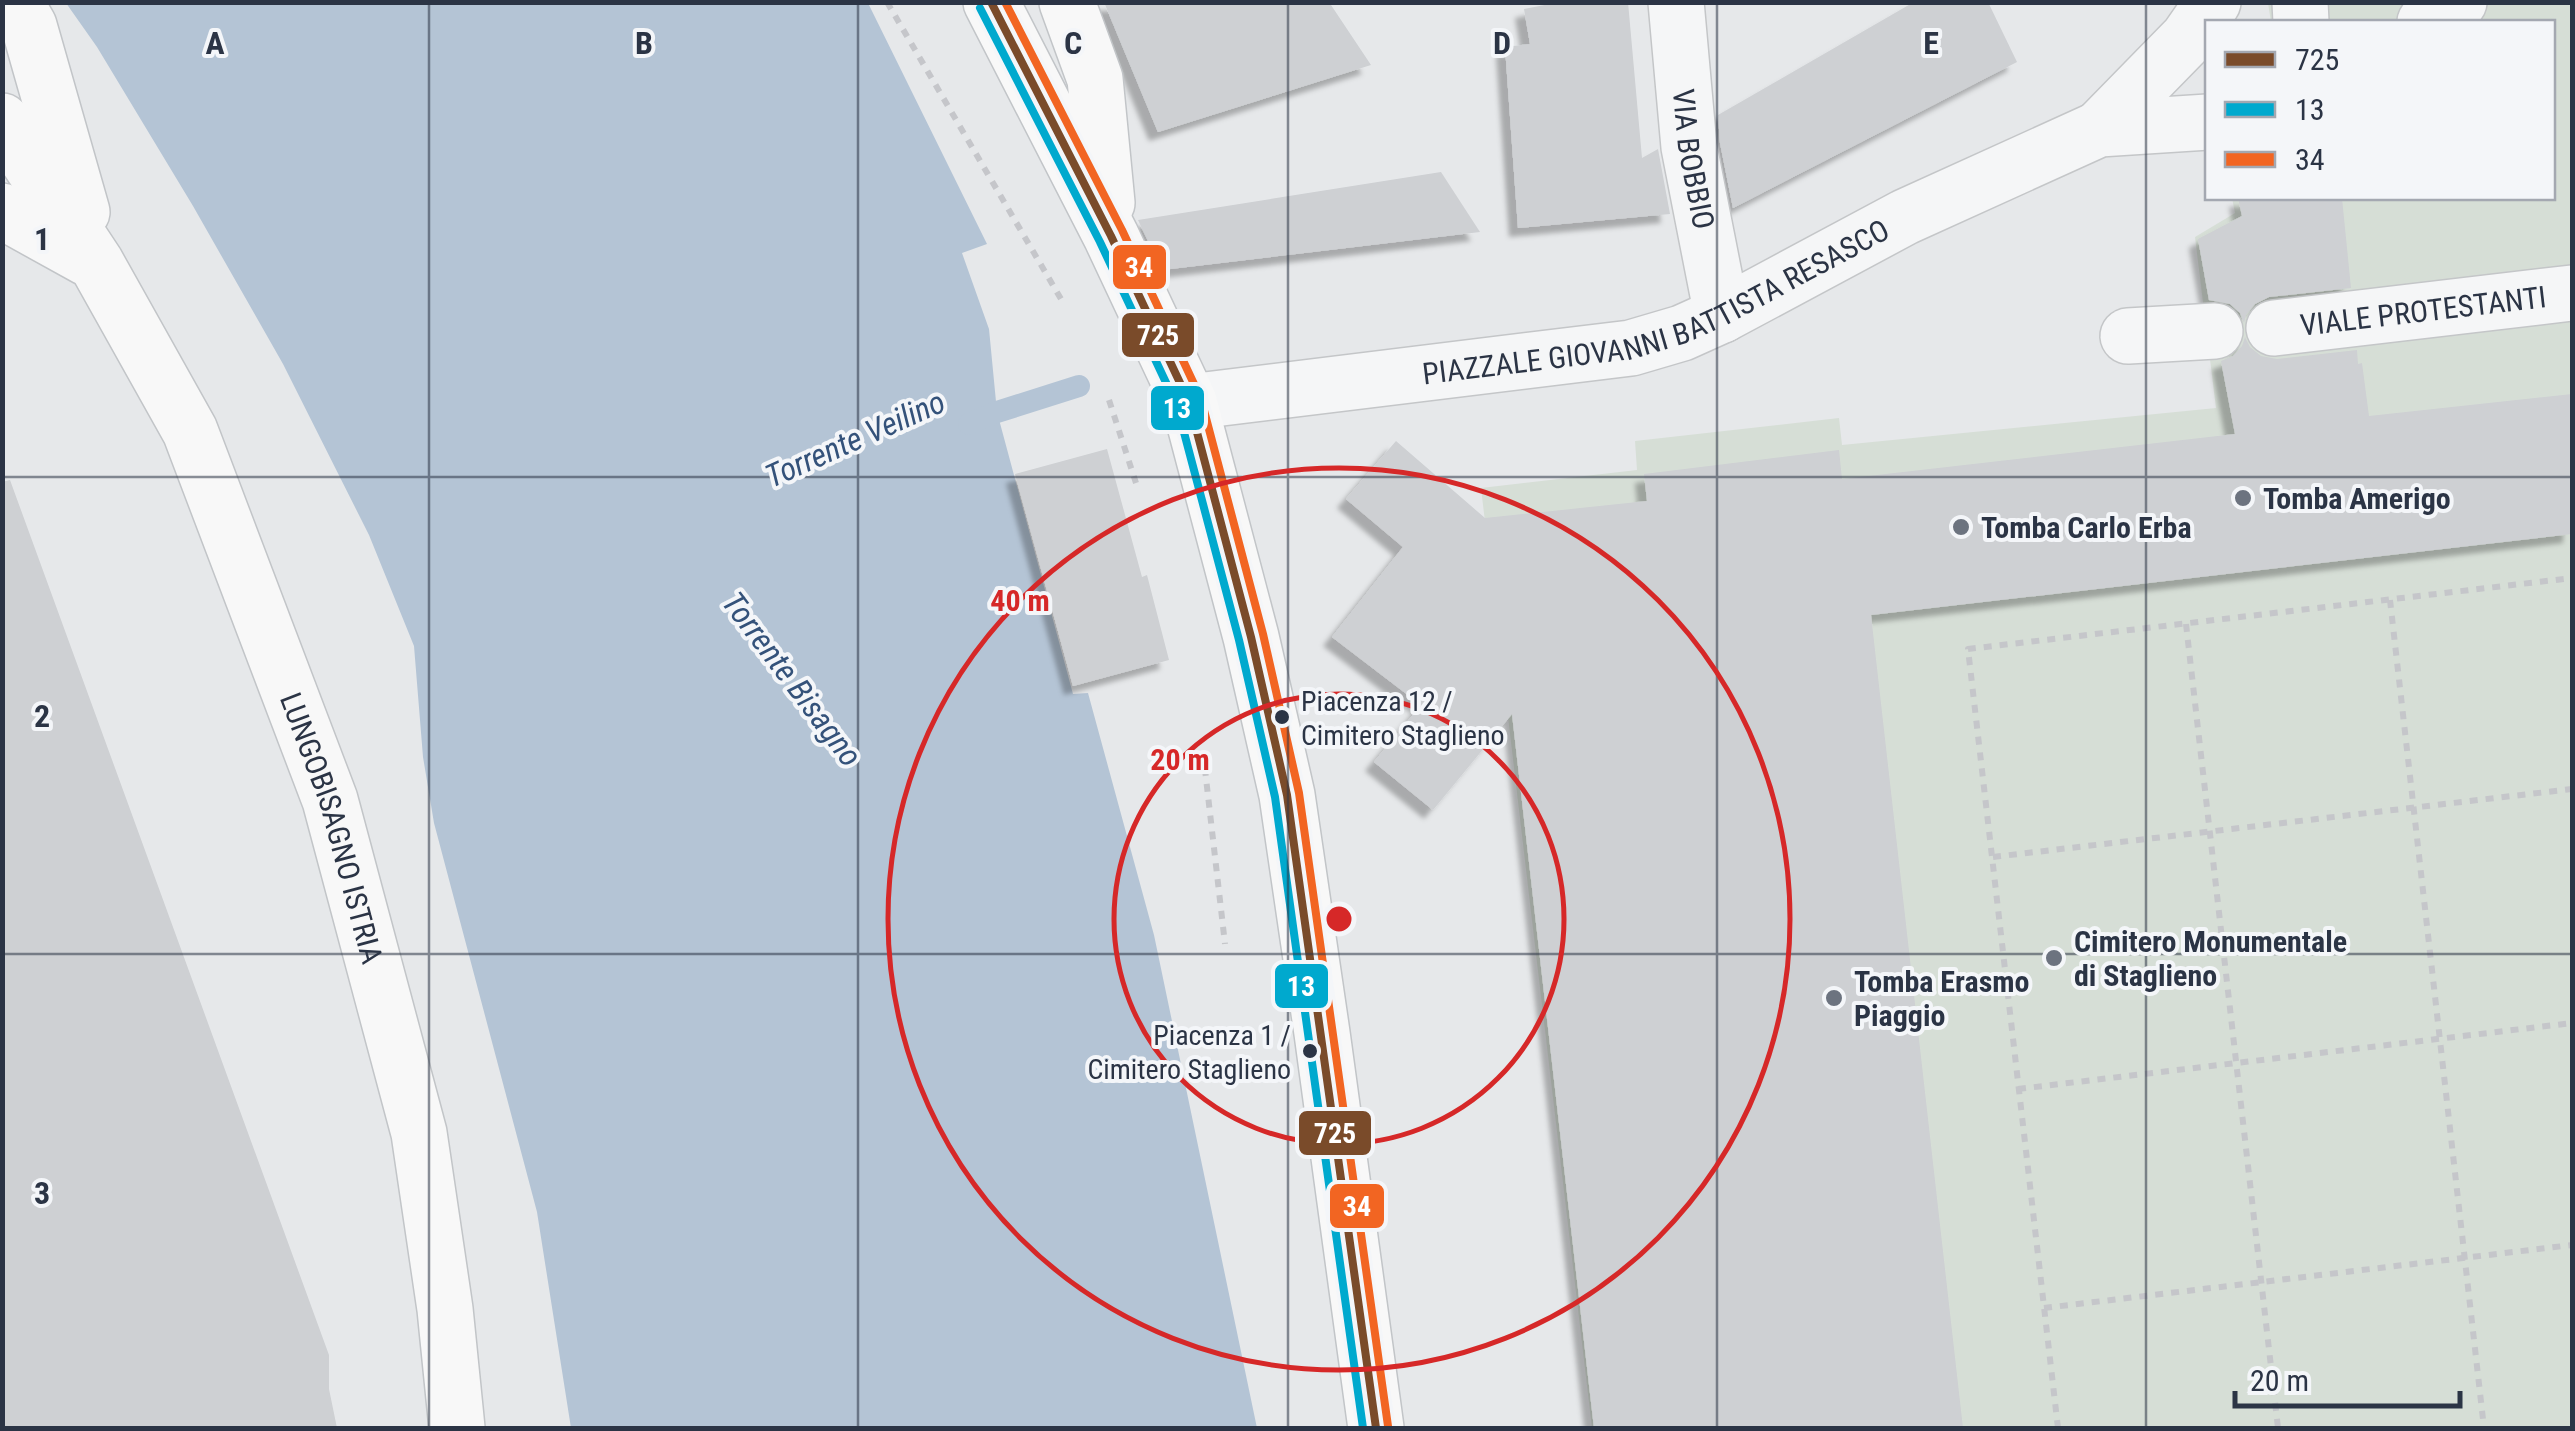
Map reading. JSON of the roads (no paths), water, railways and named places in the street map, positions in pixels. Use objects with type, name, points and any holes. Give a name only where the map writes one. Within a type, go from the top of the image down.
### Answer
[{"type":"main road","points":[[15,2],[29,26],[96,263]]},
{"type":"main road","points":[[992,2],[1189,402],[1251,637],[1287,795],[1376,1428]]},
{"type":"main road","points":[[1068,2],[1095,79],[1110,236]]},
{"type":"main road","name":"LUNGOBISAGNO ISTRIA","points":[[2,120],[96,263],[190,431],[330,800],[418,1133],[445,1310],[457,1428]]},
{"type":"main road","points":[[2,211],[96,263]]},
{"type":"street","name":"VIA BOBBIO","points":[[1676,2],[1690,147],[1722,315]]},
{"type":"street","points":[[2099,129],[2188,38],[2213,2]]},
{"type":"street","points":[[2428,20],[2460,2]]},
{"type":"street","points":[[2099,129],[2205,122]]},
{"type":"street","name":"PIAZZALE GIOVANNI BATTISTA RESASCO","points":[[1189,402],[1631,348],[1722,315],[1905,217],[2099,129]]},
{"type":"street","name":"VIALE PROTESTANTI","points":[[2274,328],[2572,293]]},
{"type":"street","points":[[2128,336],[2215,331]]},
{"type":"water","name":"Torrente Bisagno","points":[[66,3],[868,3],[987,244],[962,253],[989,329],[997,412],[1073,694],[1088,693],[1154,935],[1257,1428],[571,1428],[537,1212],[434,823],[423,757],[414,646],[369,535],[283,364],[193,206]]},
{"type":"waterway","name":"Torrente Veilino","points":[[969,424],[1079,386]]},
{"type":"place","name":"Tomba Amerigo","points":[[2243,498]]},
{"type":"place","name":"Tomba Carlo Erba","points":[[1961,527]]},
{"type":"place","name":"Piacenza 12 / Cimitero Staglieno","points":[[1282,717]]},
{"type":"place","name":"Cimitero Monumentale di Staglieno","points":[[2054,958]]},
{"type":"place","name":"Tomba Erasmo Piaggio","points":[[1834,998]]},
{"type":"place","name":"Piacenza 1 / Cimitero Staglieno","points":[[1310,1051]]}]
